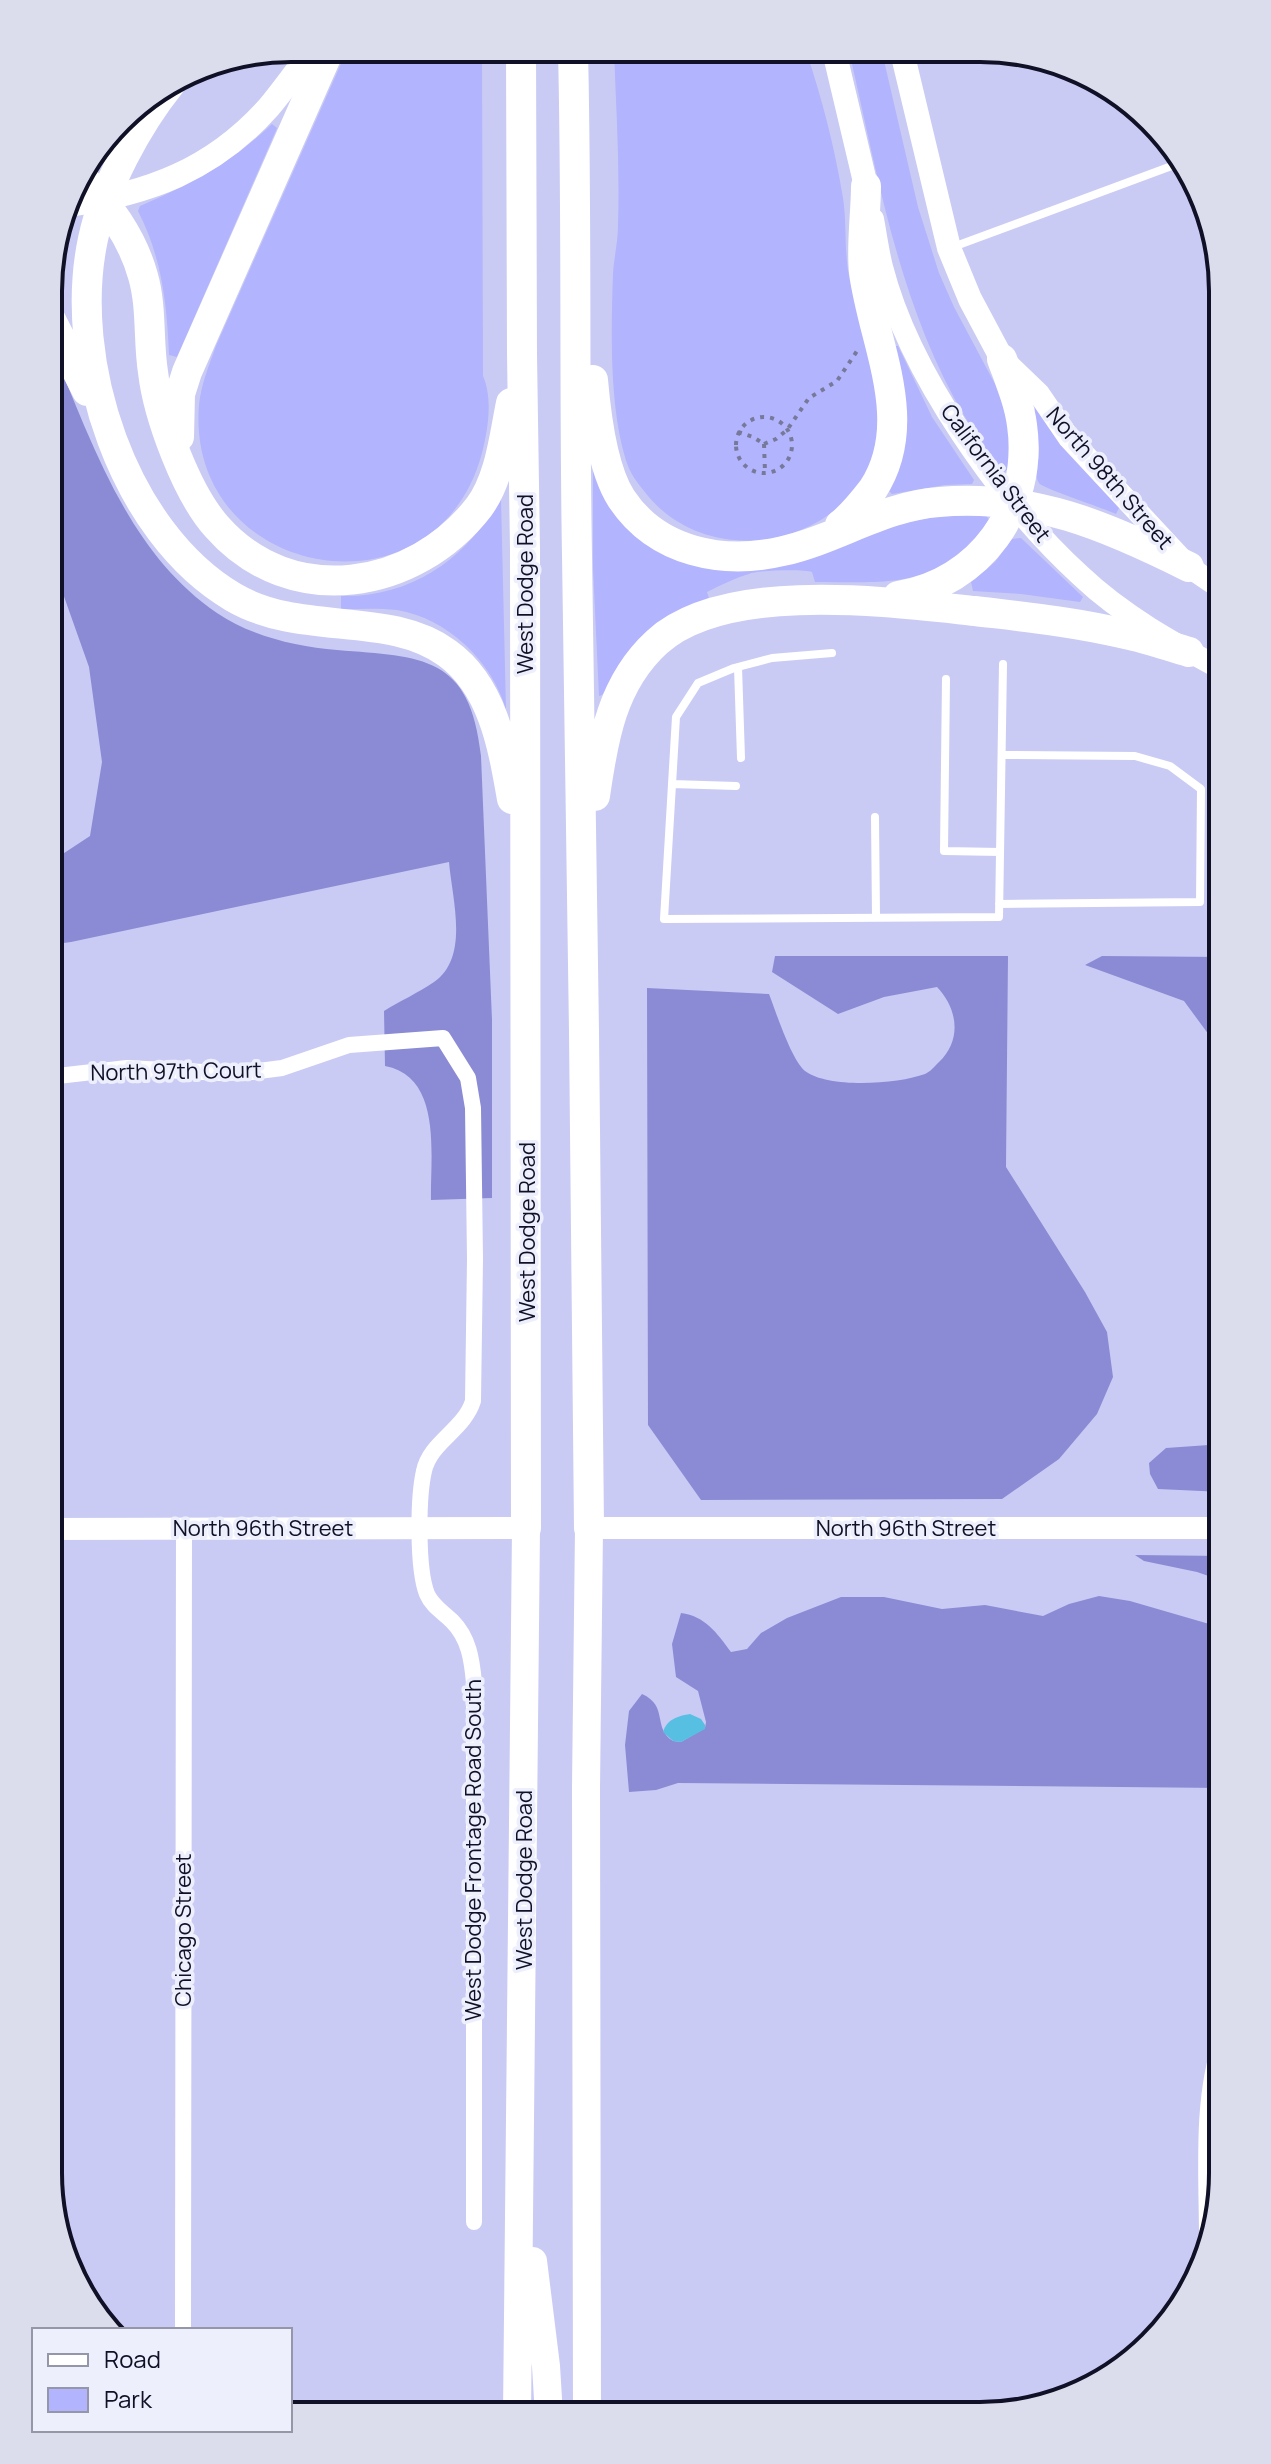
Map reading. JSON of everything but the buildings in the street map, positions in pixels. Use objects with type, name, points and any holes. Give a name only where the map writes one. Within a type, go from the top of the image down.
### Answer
[{"type":"highway","points":[[187,478],[180,452],[178,423],[180,394],[187,372],[324,62]]},
{"type":"highway","name":"West Dodge Road","points":[[517,2402],[526,1528],[521,62]]},
{"type":"highway","points":[[573,62],[589,1528],[587,2402]]},
{"type":"highway","points":[[116,449],[97,387],[87,338],[87,289],[92,241],[103,200],[151,111]]},
{"type":"highway","points":[[89,185],[123,229],[143,277],[148,302],[153,376],[166,424],[202,508],[217,529],[239,548],[288,573],[346,582],[378,577],[433,552],[455,533],[481,505],[492,482],[522,354]]},
{"type":"highway","points":[[821,537],[845,521],[862,504],[878,481],[892,439],[893,411],[864,271],[866,186]]},
{"type":"highway","points":[[577,220],[596,412],[608,463],[621,497],[643,522],[666,541],[691,551],[721,557],[747,557],[786,551],[878,516],[935,502],[965,500],[1055,511],[1092,522],[1133,538],[1189,567]]},
{"type":"highway","points":[[62,342],[139,497],[169,542],[203,576],[264,612],[299,621],[389,630],[425,640],[449,654],[470,674],[485,697],[495,724],[508,774],[525,884]]},
{"type":"highway","points":[[583,885],[599,768],[611,711],[619,692],[643,656],[659,640],[678,627],[730,608],[762,603],[880,599],[931,588],[968,567],[988,549],[1002,530],[1014,504],[1020,480],[1023,428],[1020,409],[1002,359]]},
{"type":"highway","points":[[836,600],[1028,617],[1125,634],[1189,652]]},
{"type":"highway","points":[[521,2201],[541,2311],[548,2402]]},
{"type":"main road","points":[[79,203],[154,187],[198,165],[238,136],[268,107],[304,62]]},
{"type":"main road","points":[[823,62],[844,93]]},
{"type":"main road","name":"California Street","points":[[837,62],[866,186]]},
{"type":"main road","points":[[904,62],[949,248],[970,299],[1002,359]]},
{"type":"street","name":"California Street","points":[[866,186],[883,269],[906,332],[955,424],[1014,504],[1081,577],[1124,610],[1189,652]]},
{"type":"street","name":"North 98th Street","points":[[1002,359],[1039,394],[1069,438],[1189,567],[1209,581]]},
{"type":"street","points":[[1189,652],[1209,663]]},
{"type":"street","name":"North 97th Court","points":[[62,1076],[127,1068],[251,1072],[282,1068],[349,1045],[443,1038]]},
{"type":"street","name":"West Dodge Frontage Road South","points":[[443,1038],[468,1078],[473,1108],[474,1385],[469,1411],[435,1450],[424,1470],[420,1527],[427,1595],[435,1607],[452,1621],[466,1642],[474,1683],[474,2222]]},
{"type":"street","name":"North 96th Street","points":[[62,1529],[526,1528]]},
{"type":"street","name":"North 96th Street","points":[[589,1528],[1209,1528]]},
{"type":"street","name":"Chicago Street","points":[[183,2328],[184,1529]]},
{"type":"lane","points":[[949,248],[1171,166]]},
{"type":"lane","points":[[832,653],[772,658],[698,683],[676,717],[664,919],[999,917],[1003,664]]},
{"type":"lane","points":[[738,667],[741,758]]},
{"type":"lane","points":[[946,679],[944,851],[1000,852]]},
{"type":"lane","points":[[999,904],[1200,902],[1201,789],[1170,766],[1135,756],[1002,755]]},
{"type":"lane","points":[[672,784],[736,786]]},
{"type":"lane","points":[[875,817],[876,917]]},
{"type":"path","points":[[764,444],[787,430],[809,398],[837,381],[864,343]]},
{"type":"path","points":[[763,417],[780,422],[791,442],[787,459],[779,468],[765,472],[750,469],[739,459],[736,444],[738,432],[749,421],[763,417]]},
{"type":"path","points":[[738,432],[764,444]]},
{"type":"path","points":[[764,444],[765,472]]},
{"type":"green space","points":[[342,62],[482,62],[483,376],[489,404],[488,424],[482,453],[456,508],[416,543],[369,560],[318,559],[270,542],[231,510],[205,464],[199,405],[216,346]]},
{"type":"green space","points":[[615,62],[809,62],[828,124],[840,180],[849,276],[875,379],[879,421],[876,450],[863,480],[847,499],[825,517],[801,530],[774,538],[746,541],[719,538],[693,530],[669,516],[648,496],[628,466],[617,422],[613,372],[618,138]]},
{"type":"green space","points":[[851,62],[884,62],[918,207],[939,273],[995,384],[1005,412],[1009,432],[1008,469],[1004,472],[988,453],[942,375],[907,285],[881,192]]},
{"type":"green space","points":[[272,124],[277,128],[177,357],[169,355],[162,282],[153,246],[138,211],[140,206],[210,171],[242,150]]},
{"type":"green space","points":[[895,346],[898,346],[932,417],[974,480],[972,484],[892,494],[889,491],[903,454],[907,420]]},
{"type":"green space","points":[[1035,407],[1120,506],[1116,514],[1039,483],[1036,476],[1039,451]]},
{"type":"green space","points":[[593,467],[678,555],[883,527],[939,516],[986,515],[989,520],[971,543],[952,559],[912,577],[891,581],[815,582],[812,572],[781,570],[744,575],[728,582],[707,592],[709,598],[625,661],[599,696],[593,568]]},
{"type":"green space","points":[[498,499],[501,499],[506,710],[491,675],[450,632],[433,622],[397,610],[341,609],[341,596],[390,590],[413,582],[454,557],[471,540]]},
{"type":"green space","points":[[1021,538],[1083,597],[1080,602],[973,591],[971,582],[995,562],[1012,539]]},
{"type":"shaded area","points":[[62,371],[115,491],[158,558],[185,588],[230,621],[274,639],[417,660],[437,668],[453,680],[466,698],[475,723],[481,756],[492,1020],[492,1198],[431,1200],[431,1141],[425,1102],[417,1085],[404,1073],[385,1066],[384,1011],[434,982],[452,958],[456,926],[449,862],[62,943],[62,854],[90,836],[102,762],[89,667],[62,591]]},
{"type":"shaded area","points":[[775,956],[1008,956],[1006,1167],[1107,1332],[1113,1377],[1097,1414],[1059,1459],[1002,1499],[701,1500],[648,1425],[647,988],[769,994],[784,1035],[800,1065],[816,1077],[830,1080],[881,1082],[925,1074],[946,1053],[954,1034],[953,1015],[937,987],[884,997],[838,1014],[772,972]]},
{"type":"shaded area","points":[[1102,956],[1209,957],[1209,1035],[1184,1001],[1085,965]]},
{"type":"shaded area","points":[[1209,1445],[1209,1491],[1158,1489],[1150,1474],[1149,1463],[1166,1448]]},
{"type":"shaded area","points":[[1135,1555],[1209,1556],[1209,1576],[1197,1572],[1144,1561]]},
{"type":"shaded area","points":[[1099,1596],[1130,1601],[1209,1624],[1209,1788],[678,1783],[656,1790],[629,1792],[625,1745],[629,1711],[642,1694],[655,1705],[663,1730],[673,1741],[681,1742],[705,1728],[698,1691],[676,1677],[672,1644],[681,1613],[704,1622],[731,1652],[747,1649],[761,1633],[787,1618],[841,1597],[884,1597],[942,1609],[985,1605],[1043,1616],[1069,1604]]},
{"type":"shaded area","points":[[690,1714],[701,1719],[705,1729],[681,1742],[673,1741],[663,1732],[674,1719]]}]
